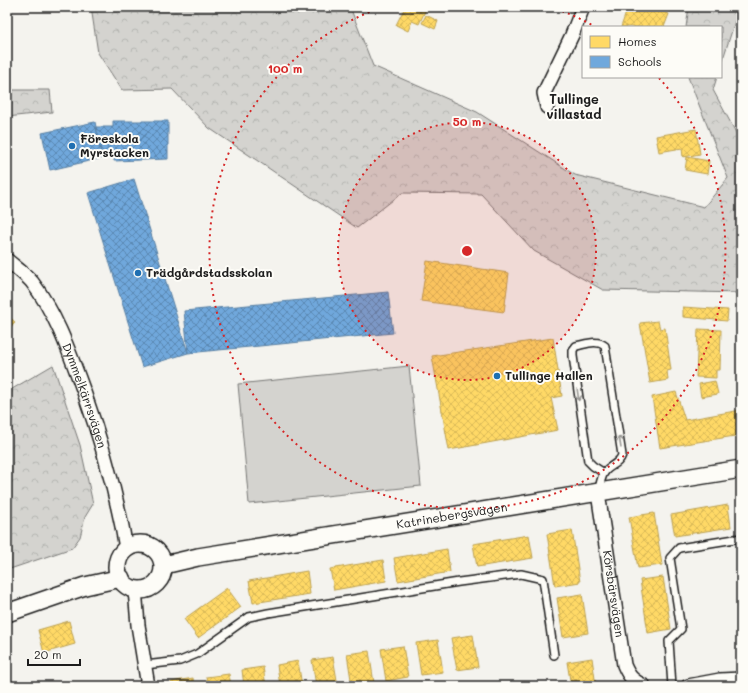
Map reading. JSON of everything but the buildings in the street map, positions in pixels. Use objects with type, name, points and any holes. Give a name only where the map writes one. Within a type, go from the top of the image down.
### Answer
[{"type":"street","points":[[547,107],[544,93],[583,7]]},
{"type":"street","name":"Dymmelkärrsvägen","points":[[7,260],[31,282],[50,310],[67,345],[98,434],[119,510],[126,548]]},
{"type":"street","name":"Katrinebergsvägen","points":[[164,565],[198,557],[741,469]]},
{"type":"street","name":"Körsbärsvägen","points":[[598,493],[624,665],[628,675],[637,683],[644,686]]},
{"type":"street","points":[[139,544],[150,546],[159,553],[164,565],[163,572],[157,582],[152,587],[145,589],[135,589],[124,583],[120,578],[117,568],[120,556],[126,548],[139,544]]},
{"type":"street","points":[[7,612],[85,586],[120,578]]},
{"type":"street","points":[[135,589],[138,626],[148,686]]},
{"type":"street","points":[[688,686],[720,680],[741,679]]},
{"type":"lane","points":[[598,493],[604,473],[617,463],[621,459],[622,455],[605,346],[601,342],[595,342],[576,346],[573,350],[573,356],[588,461],[604,473]]},
{"type":"lane","points":[[672,686],[669,641],[681,629],[670,558],[679,548],[741,538]]},
{"type":"lane","points":[[145,665],[180,661],[197,654],[248,617],[459,582],[521,574],[543,579],[554,655]]},
{"type":"green space","points":[[91,7],[350,7],[373,66],[477,112],[575,175],[704,207],[728,178],[688,78],[717,78],[713,90],[741,142],[741,293],[603,290],[534,251],[481,194],[402,193],[357,228],[209,128],[172,89],[122,90],[98,53]]},
{"type":"green space","points":[[689,7],[741,7],[741,15],[736,18],[722,62],[722,26],[686,26]]},
{"type":"green space","points":[[7,90],[50,90],[52,112],[7,117]]},
{"type":"green space","points":[[53,365],[80,445],[93,504],[85,517],[80,537],[72,548],[7,570],[7,392]]},
{"type":"green space","points":[[409,366],[421,486],[249,504],[238,384]]},
{"type":"place","name":"Föreskola Myrstacken","points":[[72,146]]},
{"type":"place","name":"Trädgårdstadsskolan","points":[[138,273]]},
{"type":"place","name":"Tullinge Hallen","points":[[497,376]]},
{"type":"district","name":"Tullinge villastad","points":[[574,106]]}]
